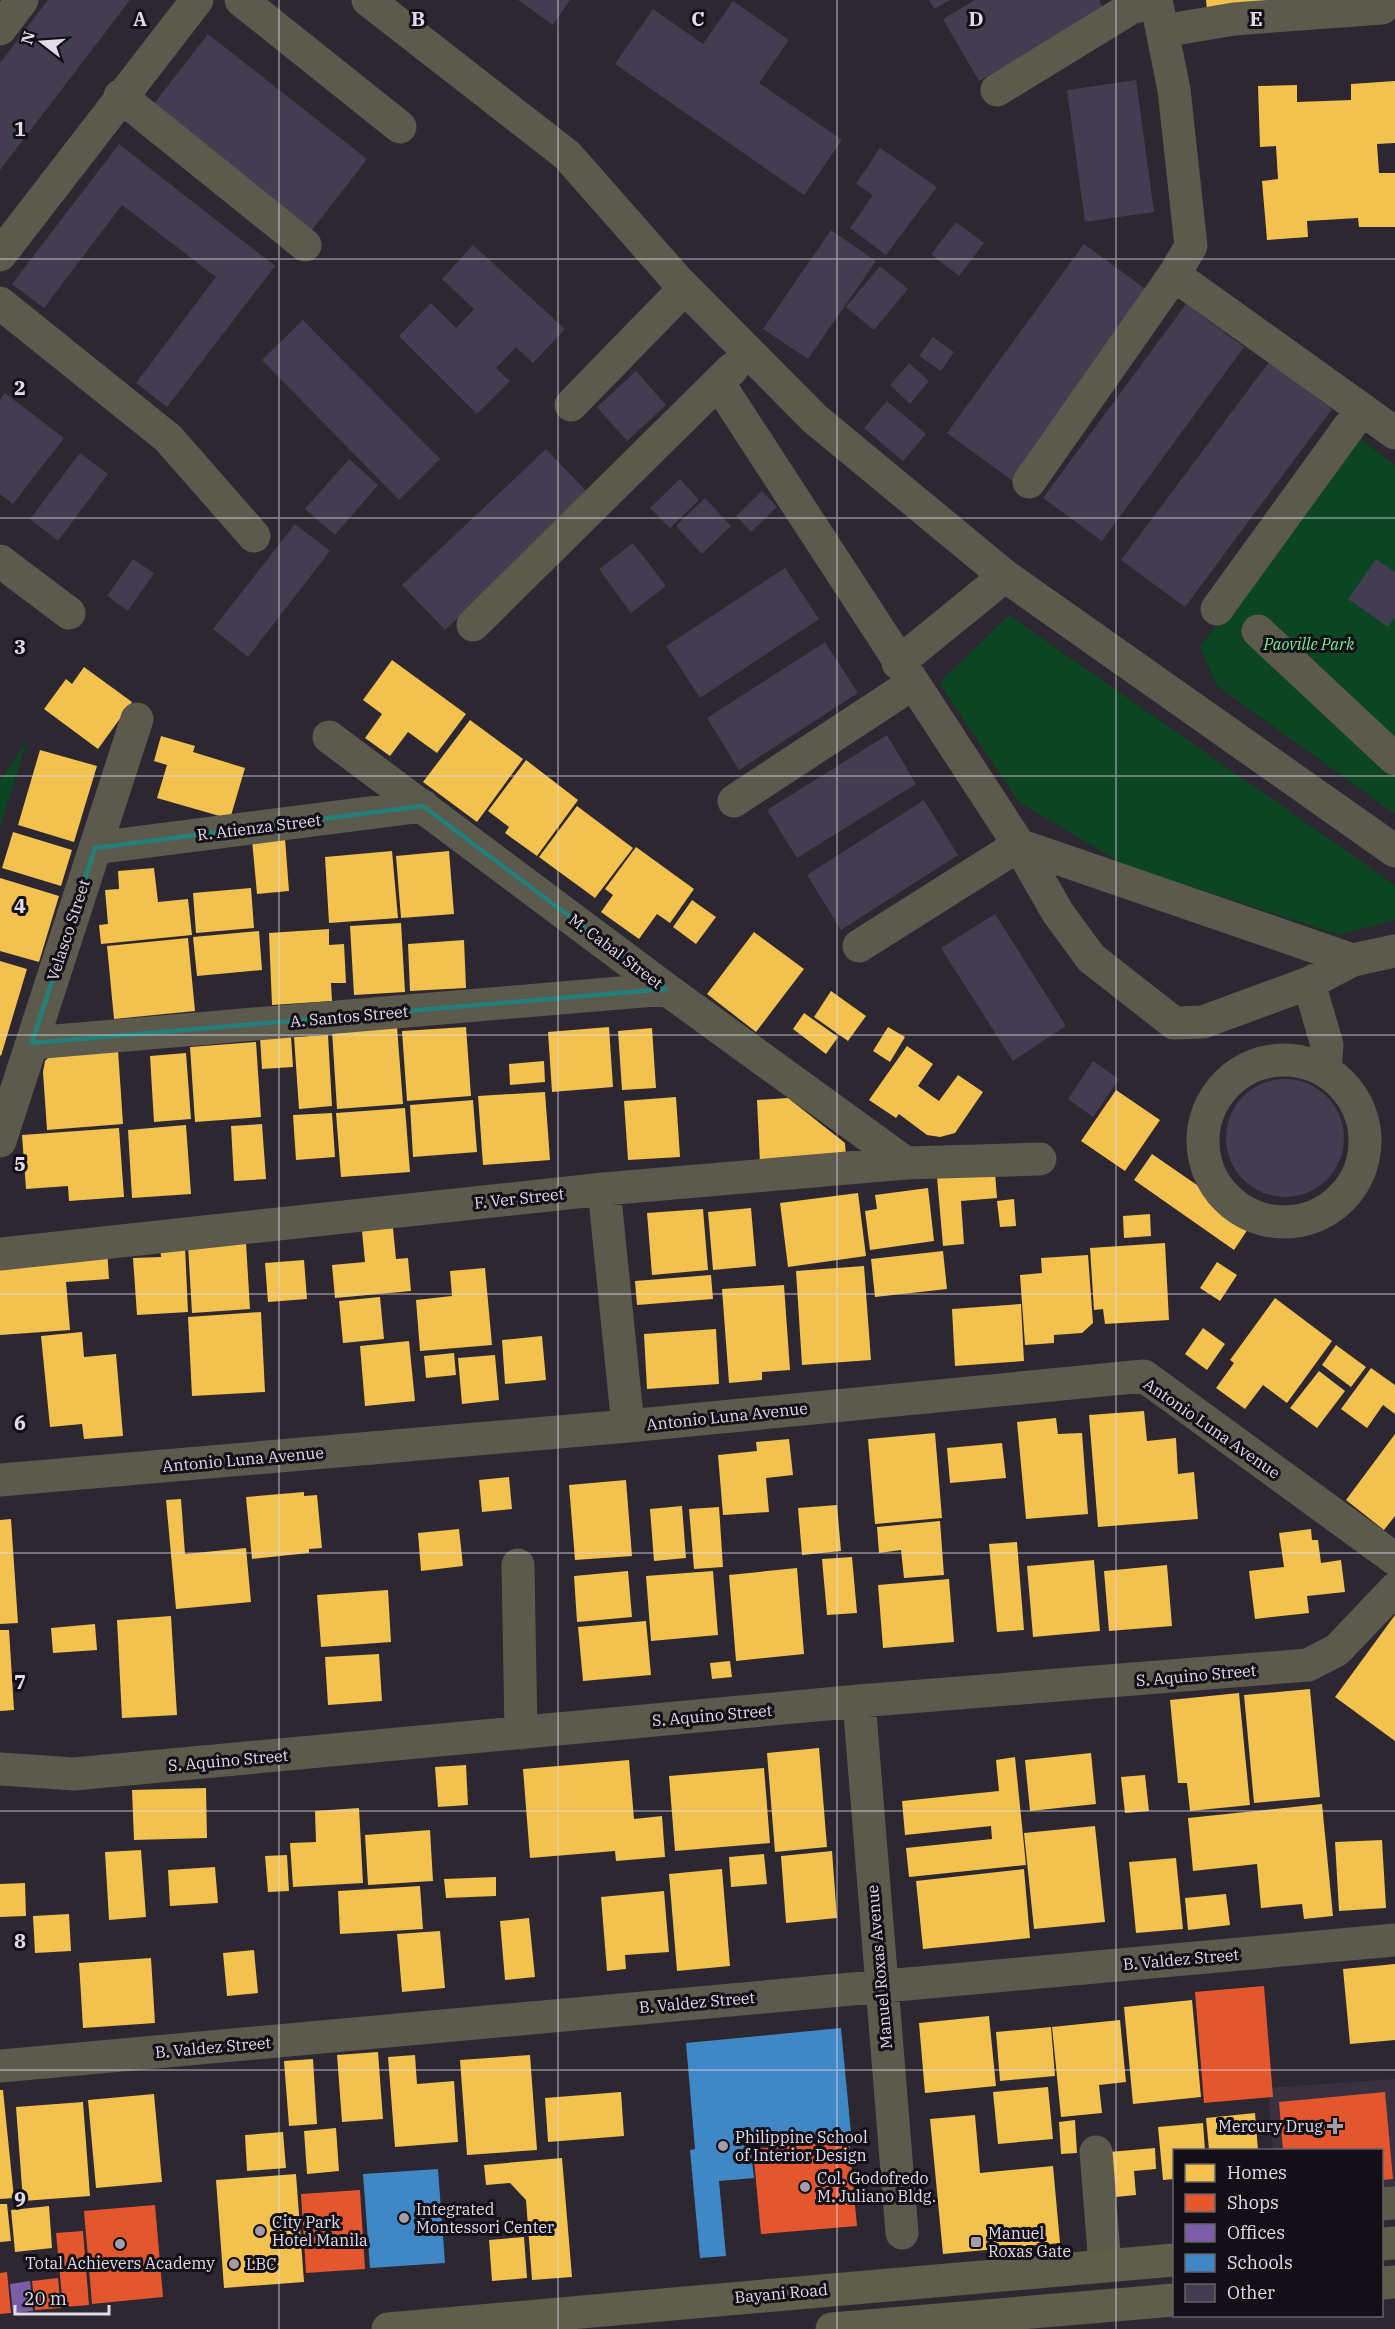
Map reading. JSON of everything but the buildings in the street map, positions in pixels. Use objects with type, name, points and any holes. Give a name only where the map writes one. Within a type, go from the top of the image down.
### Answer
[{"type":"main road","name":"Bayani Road","points":[[388,2329],[1173,2260]]},
{"type":"main road","points":[[832,2329],[1039,2320],[1173,2300]]},
{"type":"street","points":[[0,29],[22,0]]},
{"type":"street","points":[[0,255],[120,96],[197,0]]},
{"type":"street","points":[[240,0],[400,128]]},
{"type":"street","points":[[368,0],[567,155],[685,288],[814,419],[1005,576],[1395,851]]},
{"type":"street","points":[[997,90],[1146,8],[1234,18],[1382,8]]},
{"type":"street","points":[[1029,482],[1174,276],[1191,246],[1174,90],[1146,8]]},
{"type":"street","points":[[120,96],[305,245]]},
{"type":"street","points":[[1174,276],[1395,433]]},
{"type":"street","points":[[571,405],[685,288]]},
{"type":"street","points":[[0,303],[168,438],[254,536]]},
{"type":"street","points":[[473,625],[719,384],[747,353]]},
{"type":"street","points":[[719,384],[905,674],[1019,845],[1058,913],[1091,958],[1174,1023],[1203,1022],[1309,983],[1353,960],[1395,951]]},
{"type":"street","points":[[1217,609],[1362,409]]},
{"type":"street","points":[[0,561],[69,613]]},
{"type":"street","points":[[734,801],[905,674],[1005,576]]},
{"type":"street","points":[[1258,631],[1395,759]]},
{"type":"street","name":"Velasco Street","points":[[0,1141],[137,719]]},
{"type":"street","name":"M. Cabal Street","points":[[329,736],[666,989],[906,1162]]},
{"type":"street","name":"R. Atienza Street","points":[[95,848],[423,806]]},
{"type":"street","points":[[859,946],[1019,845]]},
{"type":"street","points":[[1019,845],[1353,960]]},
{"type":"street","points":[[1309,983],[1328,1045],[1325,1071]]},
{"type":"street","name":"A. Santos Street","points":[[32,1043],[666,989]]},
{"type":"street","points":[[1269,1061],[1298,1062],[1325,1071],[1341,1082],[1353,1098],[1361,1116],[1365,1135],[1364,1154],[1358,1173],[1348,1190],[1334,1204],[1318,1214],[1299,1220],[1280,1222],[1261,1219],[1243,1211],[1221,1191],[1207,1166],[1204,1127],[1210,1109],[1220,1092],[1250,1067],[1269,1061]]},
{"type":"street","name":"F. Ver Street","points":[[0,1254],[604,1189],[906,1162],[1040,1159]]},
{"type":"street","points":[[604,1189],[628,1426]]},
{"type":"street","name":"Antonio Luna Avenue","points":[[0,1480],[628,1426],[1144,1376],[1395,1559]]},
{"type":"street","points":[[518,1565],[521,1732]]},
{"type":"street","name":"S. Aquino Street","points":[[0,1769],[74,1774],[859,1701],[1308,1665],[1337,1650],[1395,1589]]},
{"type":"street","name":"Manuel Roxas Avenue","points":[[859,1701],[880,1985],[902,2233]]},
{"type":"street","name":"B. Valdez Street","points":[[0,2066],[1395,1940]]},
{"type":"street","points":[[1096,2152],[1105,2265]]},
{"type":"street","points":[[906,2282],[910,2325]]},
{"type":"highlighted area","points":[[423,806],[666,989],[32,1043],[95,848]]},
{"type":"shaded area","name":"Mercury Drug","points":[[1395,2079],[1395,2199],[1383,2200],[1383,2149],[1273,2149],[1268,2088]]},
{"type":"green space","name":"Paoville Park","points":[[1355,435],[1395,465],[1395,814],[1217,686],[1200,647]]},
{"type":"green space","points":[[1009,615],[1395,885],[1395,920],[1339,935],[1123,864],[1019,802],[939,683]]},
{"type":"green space","points":[[27,740],[0,828],[0,781]]},
{"type":"place","name":"Mercury Drug","points":[[1335,2126]]},
{"type":"place","name":"Philippine School of Interior Design","points":[[723,2146]]},
{"type":"place","name":"Col. Godofredo M. Juliano Bldg.","points":[[805,2187]]},
{"type":"place","name":"Integrated Montessori Center","points":[[404,2218]]},
{"type":"place","name":"City Park Hotel Manila","points":[[260,2231]]},
{"type":"place","name":"Manuel Roxas Gate","points":[[976,2242]]},
{"type":"place","name":"Total Achievers Academy","points":[[120,2244]]},
{"type":"place","name":"LBC","points":[[234,2264]]}]
